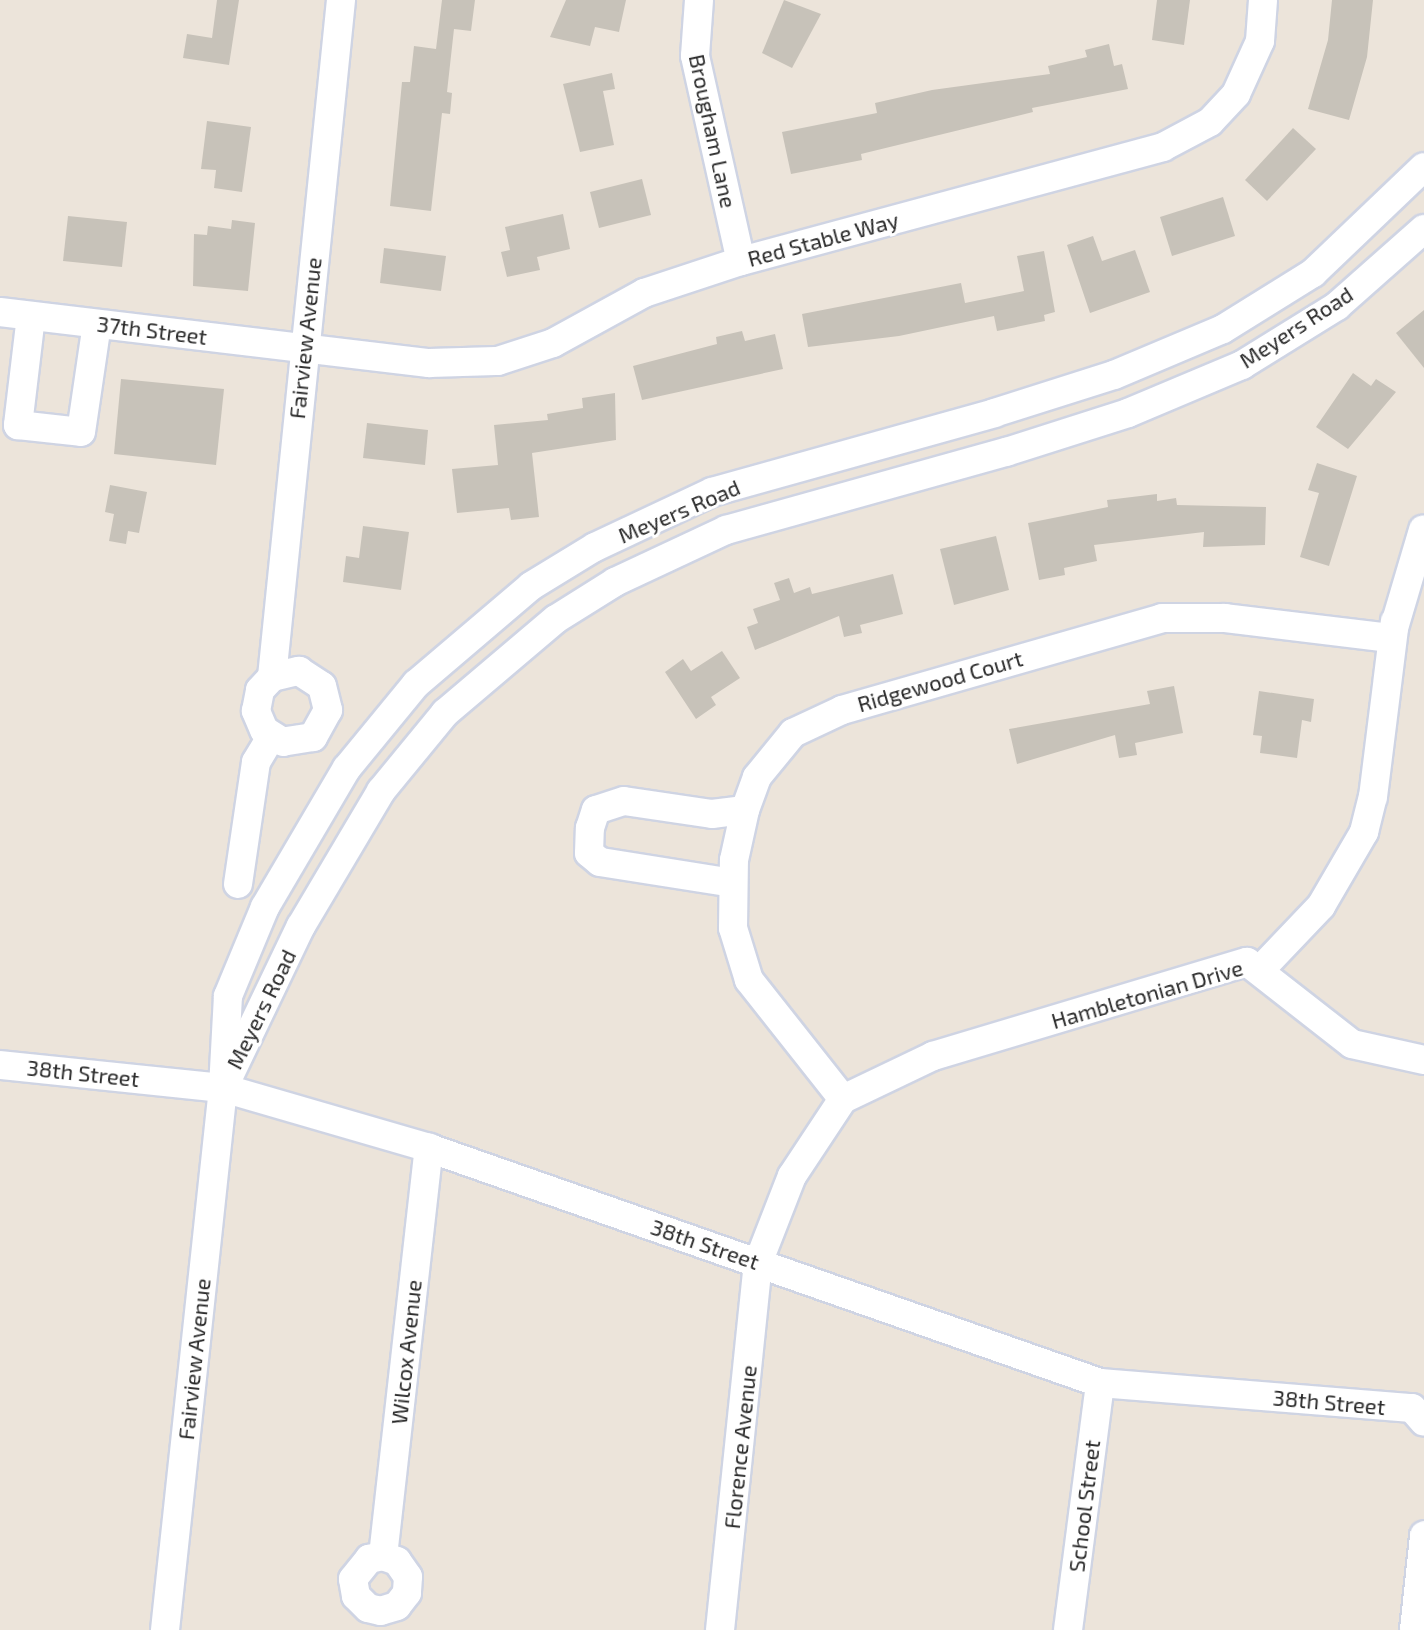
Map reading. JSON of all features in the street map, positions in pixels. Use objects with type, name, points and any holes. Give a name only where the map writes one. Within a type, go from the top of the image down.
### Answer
[{"type":"street","name":"Fairview Avenue","points":[[271,737],[256,711],[260,690],[272,677],[341,0]]},
{"type":"street","name":"Brougham Lane","points":[[699,0],[695,56],[741,261]]},
{"type":"street","name":"Red Stable Way","points":[[304,349],[429,363],[498,361],[553,343],[644,293],[741,261],[1163,147],[1210,122],[1236,94],[1260,41],[1263,0]]},
{"type":"street","name":"Meyers Road","points":[[223,1088],[228,996],[265,907],[347,768],[416,684],[531,586],[595,547],[712,492],[994,413],[1114,375],[1223,329],[1313,273],[1424,167]]},
{"type":"street","name":"Meyers Road","points":[[223,1088],[301,926],[381,791],[445,713],[556,619],[615,582],[726,530],[1047,439],[1128,413],[1242,365],[1337,306],[1424,229]]},
{"type":"street","name":"37th Street","points":[[0,312],[304,349]]},
{"type":"street","points":[[31,316],[18,425],[81,432],[97,324]]},
{"type":"street","points":[[1391,638],[1423,529]]},
{"type":"street","name":"Ridgewood Court","points":[[843,1099],[749,980],[733,928],[733,883],[745,810],[757,777],[784,743],[829,715],[1139,623],[1209,617],[1391,638]]},
{"type":"street","name":"Hambletonian Drive","points":[[843,1099],[956,1049],[1247,962],[1261,969],[1321,906],[1364,832],[1373,797],[1391,638]]},
{"type":"street","points":[[238,884],[256,762],[271,737],[283,742],[306,740],[321,730],[328,710],[322,686],[308,674],[289,671],[272,677]]},
{"type":"street","points":[[733,883],[600,862],[589,853],[590,828],[596,810],[624,801],[712,814],[745,810]]},
{"type":"street","points":[[1261,969],[1352,1044],[1424,1060]]},
{"type":"street","name":"38th Street","points":[[0,1065],[223,1088],[429,1148],[1100,1383],[1418,1415]]},
{"type":"street","name":"Fairview Avenue","points":[[165,1630],[223,1088]]},
{"type":"street","points":[[758,1263],[792,1176],[843,1099]]},
{"type":"street","name":"Wilcox Avenue","points":[[383,1556],[429,1148]]},
{"type":"street","name":"Florence Avenue","points":[[720,1630],[758,1263]]},
{"type":"street","name":"School Street","points":[[1068,1630],[1100,1383]]},
{"type":"street","points":[[1414,1630],[1424,1536]]},
{"type":"building","points":[[217,0],[239,0],[229,65],[183,58],[187,34],[212,38]]},
{"type":"building","points":[[442,0],[475,0],[471,31],[454,29],[447,92],[452,93],[450,114],[442,113],[431,211],[390,206],[402,82],[410,82],[414,46],[436,49]]},
{"type":"building","points":[[566,0],[626,0],[619,32],[595,27],[590,46],[550,37]]},
{"type":"building","points":[[784,0],[821,14],[792,68],[762,53]]},
{"type":"building","points":[[1157,0],[1190,0],[1184,45],[1152,40]]},
{"type":"building","points":[[1332,0],[1373,0],[1367,57],[1349,120],[1308,109],[1328,40]]},
{"type":"building","points":[[1109,44],[1114,66],[1122,64],[1128,89],[1032,108],[1033,112],[861,154],[862,160],[791,174],[782,132],[877,113],[875,103],[932,90],[1050,74],[1048,66],[1087,57],[1085,50]]},
{"type":"building","points":[[612,73],[615,89],[603,91],[614,145],[580,152],[563,84]]},
{"type":"building","points":[[207,121],[251,127],[242,192],[214,188],[216,170],[201,169]]},
{"type":"building","points":[[1293,128],[1316,149],[1267,201],[1245,180]]},
{"type":"building","points":[[642,179],[651,215],[599,228],[590,192]]},
{"type":"building","points":[[1223,197],[1235,236],[1172,256],[1160,217]]},
{"type":"building","points":[[563,214],[570,249],[537,257],[540,270],[507,277],[501,252],[510,250],[505,227]]},
{"type":"building","points":[[68,216],[127,222],[122,267],[63,261]]},
{"type":"building","points":[[232,220],[255,223],[248,291],[193,286],[194,234],[207,235],[208,226],[231,229]]},
{"type":"building","points":[[1093,236],[1102,261],[1135,250],[1150,292],[1090,313],[1067,245]]},
{"type":"building","points":[[384,248],[446,256],[441,291],[380,283]]},
{"type":"building","points":[[1044,251],[1055,312],[1044,315],[1045,321],[997,331],[994,316],[899,336],[808,347],[802,314],[961,283],[965,303],[1024,291],[1017,256]]},
{"type":"building","points":[[1424,310],[1424,368],[1396,333]]},
{"type":"building","points":[[742,331],[745,341],[775,334],[783,369],[642,400],[633,366],[717,344],[716,337]]},
{"type":"building","points":[[1353,373],[1371,386],[1376,379],[1396,392],[1348,449],[1316,427]]},
{"type":"building","points":[[121,379],[224,389],[216,465],[114,454]]},
{"type":"building","points":[[615,393],[616,440],[532,453],[539,517],[511,520],[509,508],[457,513],[452,469],[498,465],[494,425],[548,420],[547,414],[583,408],[582,398]]},
{"type":"building","points":[[367,423],[428,430],[425,465],[363,458]]},
{"type":"building","points":[[1317,463],[1357,476],[1329,566],[1300,557],[1319,493],[1308,490]]},
{"type":"building","points":[[110,485],[147,492],[139,533],[128,531],[126,544],[109,541],[114,514],[105,512]]},
{"type":"building","points":[[1157,494],[1157,501],[1176,498],[1177,505],[1266,507],[1265,545],[1203,547],[1204,532],[1094,545],[1097,561],[1064,568],[1065,575],[1039,580],[1028,523],[1108,507],[1107,500]]},
{"type":"building","points":[[363,526],[409,532],[401,590],[343,582],[346,556],[359,558]]},
{"type":"building","points":[[996,536],[1009,590],[954,605],[940,549]]},
{"type":"building","points":[[893,574],[903,614],[860,625],[862,633],[844,637],[839,616],[755,650],[747,627],[758,623],[753,609],[780,600],[774,583],[789,578],[794,593],[810,587],[812,594]]},
{"type":"building","points":[[722,651],[740,678],[711,697],[716,705],[696,719],[665,672],[683,659],[691,671]]},
{"type":"building","points":[[1174,686],[1183,733],[1135,743],[1137,755],[1119,758],[1115,735],[1017,764],[1009,729],[1150,704],[1147,691]]},
{"type":"building","points":[[1259,691],[1314,699],[1311,722],[1302,720],[1297,758],[1260,753],[1262,736],[1253,735]]}]
